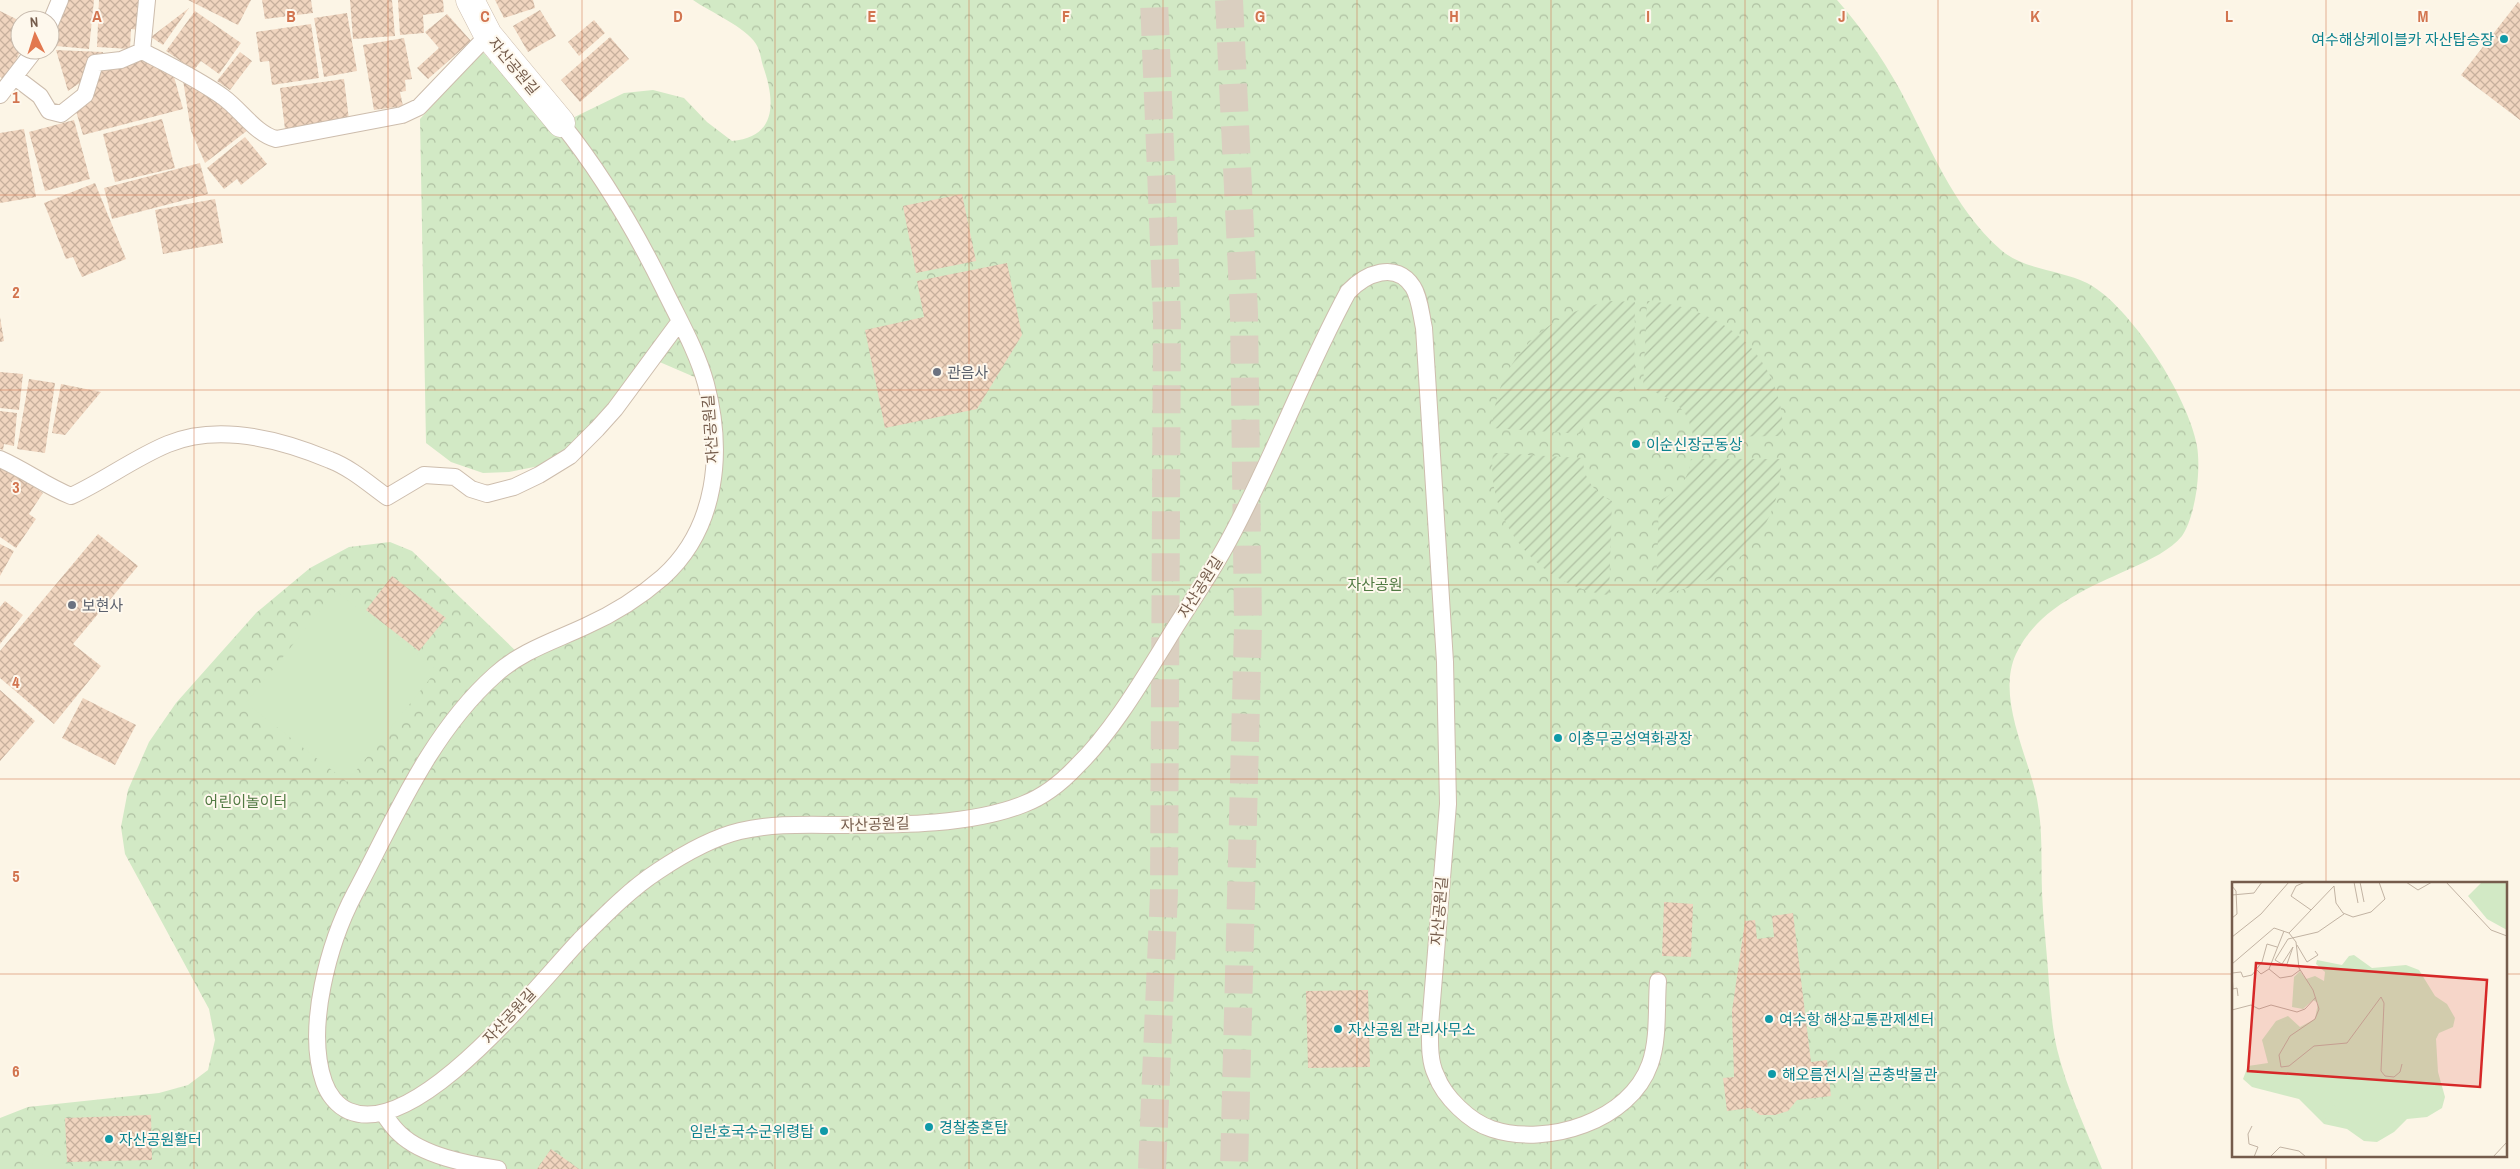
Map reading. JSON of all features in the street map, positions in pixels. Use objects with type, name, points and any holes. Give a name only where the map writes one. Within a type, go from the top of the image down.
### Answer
[{"type":"street","name":"자산공원길","points":[[470,0],[488,35],[561,123]]},
{"type":"lane","points":[[142,51],[147,0]]},
{"type":"lane","points":[[142,51],[222,96],[246,116],[264,136],[276,138],[402,115],[419,107],[488,35]]},
{"type":"lane","points":[[15,77],[40,96],[49,110],[60,114],[85,95],[95,63],[121,60],[142,51]]},
{"type":"lane","points":[[0,95],[28,60]]},
{"type":"lane","name":"자산공원길","points":[[561,123],[609,188],[642,245],[680,321],[706,382],[712,415],[715,453],[711,493],[704,521],[685,555],[659,580],[625,605],[590,625],[520,655],[498,672],[474,696],[439,740],[423,766],[343,915],[323,980],[318,1044],[322,1071],[328,1090],[338,1105],[358,1114],[383,1113],[429,1090],[478,1049],[511,1018],[542,982],[619,901],[654,872],[696,848],[739,831],[794,825],[858,825],[945,821],[1002,811],[1024,804],[1050,791],[1081,763],[1138,689],[1229,541],[1348,292],[1368,275],[1381,272],[1396,272],[1407,279],[1414,288],[1424,328],[1445,662],[1447,795],[1430,1026],[1430,1042],[1435,1075],[1444,1090],[1457,1104],[1472,1118],[1492,1129],[1537,1134],[1563,1132],[1582,1126],[1598,1119],[1627,1098],[1650,1064],[1654,1049],[1658,981]]},
{"type":"lane","points":[[0,459],[23,469],[53,489],[71,496],[168,444],[199,435],[245,436],[331,460],[356,474],[387,497],[424,476],[456,477],[471,490],[487,494],[514,487],[539,475],[570,456],[615,409],[680,321]]},
{"type":"lane","points":[[383,1113],[400,1134],[419,1147],[469,1164],[498,1169]]},
{"type":"green space","name":"자산공원","points":[[693,0],[1837,0],[1862,31],[1885,65],[1899,88],[1943,174],[1955,194],[1984,233],[2010,257],[2031,266],[2066,275],[2087,283],[2104,294],[2121,311],[2139,332],[2170,379],[2192,426],[2197,446],[2198,479],[2194,505],[2182,536],[2160,554],[2100,582],[2051,611],[2026,638],[2016,654],[2011,671],[2011,707],[2033,782],[2039,811],[2043,912],[2055,1039],[2071,1094],[2102,1169],[0,1169],[0,1118],[28,1107],[159,1093],[188,1085],[208,1070],[215,1040],[209,1009],[125,854],[121,827],[128,790],[149,742],[176,703],[256,613],[310,568],[349,547],[390,542],[412,551],[520,655],[659,580],[711,493],[706,382],[648,357],[607,410],[569,447],[544,465],[509,472],[483,473],[451,462],[426,443],[420,119],[482,51],[550,129],[624,93],[653,90],[684,98],[707,122],[732,141],[747,138],[758,132],[765,124],[771,104],[770,91],[758,49],[756,44],[744,32]]},
{"type":"green space","points":[[1611,301],[1635,302],[1634,389],[1616,393],[1600,402],[1588,416],[1582,434],[1492,428],[1496,404],[1503,381],[1514,361],[1528,344],[1545,329],[1565,316],[1587,307]]},
{"type":"green space","points":[[1647,301],[1675,305],[1700,313],[1724,325],[1744,340],[1760,359],[1773,382],[1781,407],[1783,436],[1693,437],[1688,418],[1677,404],[1652,391],[1643,389]]},
{"type":"green space","points":[[1493,453],[1583,458],[1585,472],[1591,484],[1600,494],[1612,501],[1609,595],[1584,589],[1561,579],[1540,565],[1522,547],[1508,527],[1498,504],[1493,479]]},
{"type":"green space","points":[[1691,459],[1781,459],[1779,485],[1772,509],[1761,532],[1746,551],[1727,568],[1706,581],[1682,590],[1656,594],[1659,501],[1677,489],[1685,479]]},
{"type":"green space","points":[[336,591],[437,670],[347,782],[246,703]]},
{"type":"green space","points":[[37,1152],[80,1169],[31,1169]]},
{"type":"building","points":[[66,0],[94,0],[89,49],[60,46],[60,15]]},
{"type":"building","points":[[99,0],[141,0],[140,30],[131,29],[130,49],[97,47]]},
{"type":"building","points":[[188,0],[251,0],[238,25]]},
{"type":"building","points":[[262,0],[311,0],[313,13],[265,19]]},
{"type":"building","points":[[350,0],[392,0],[395,36],[353,39]]},
{"type":"building","points":[[398,0],[443,0],[444,12],[423,15],[424,33],[400,35]]},
{"type":"building","points":[[495,0],[533,0],[535,8],[504,18]]},
{"type":"building","name":"여수해상케이블카 자산탑승장","points":[[2518,2],[2520,4],[2520,120],[2461,75]]},
{"type":"building","points":[[189,8],[163,45],[151,37]]},
{"type":"building","points":[[540,10],[556,36],[528,52],[513,26]]},
{"type":"building","points":[[0,11],[10,16],[10,60],[16,60],[6,80],[0,77]]},
{"type":"building","points":[[195,11],[241,43],[219,74],[201,61],[194,70],[166,51]]},
{"type":"building","points":[[347,13],[357,71],[324,77],[314,18]]},
{"type":"building","points":[[447,14],[471,41],[428,79],[417,68],[439,48],[425,32]]},
{"type":"building","points":[[594,20],[605,33],[579,56],[568,42]]},
{"type":"building","points":[[311,24],[319,78],[272,85],[269,61],[260,62],[256,32]]},
{"type":"building","points":[[610,37],[629,59],[580,102],[561,80]]},
{"type":"building","points":[[404,38],[412,79],[405,80],[406,91],[400,92],[403,106],[374,110],[363,45]]},
{"type":"building","points":[[60,50],[103,52],[102,58],[88,59],[81,82],[68,91],[59,60]]},
{"type":"building","points":[[240,52],[252,61],[230,90],[217,81]]},
{"type":"building","points":[[144,59],[173,73],[183,109],[83,135],[76,111],[95,71]]},
{"type":"building","points":[[344,79],[349,120],[285,129],[280,88]]},
{"type":"building","points":[[183,80],[221,101],[248,130],[205,163],[191,131]]},
{"type":"building","points":[[162,119],[175,168],[115,182],[103,134]]},
{"type":"building","points":[[74,120],[90,179],[45,191],[29,132]]},
{"type":"building","points":[[24,129],[36,197],[0,203],[0,133]]},
{"type":"building","points":[[245,137],[267,164],[241,185],[237,179],[224,189],[207,168]]},
{"type":"building","points":[[200,163],[208,194],[112,219],[104,188]]},
{"type":"building","points":[[95,183],[126,259],[82,277],[73,257],[66,259],[44,203]]},
{"type":"building","points":[[962,194],[976,261],[916,273],[903,206]]},
{"type":"building","points":[[215,199],[223,243],[163,254],[155,210]]},
{"type":"building","name":"관음사","points":[[1007,263],[1022,335],[977,409],[885,428],[865,330],[924,317],[917,281]]},
{"type":"building","points":[[0,317],[4,341],[0,342]]},
{"type":"building","points":[[0,372],[23,374],[19,410],[0,408]]},
{"type":"building","points":[[29,379],[55,383],[45,453],[17,449]]},
{"type":"building","points":[[61,384],[101,392],[65,435],[52,433]]},
{"type":"building","points":[[0,411],[17,413],[14,446],[4,444],[3,450],[0,449]]},
{"type":"building","points":[[0,463],[43,493],[29,514],[36,519],[16,548],[0,537]]},
{"type":"building","name":"보현사","points":[[98,534],[138,566],[73,644],[101,666],[54,724],[0,678],[0,651]]},
{"type":"building","points":[[0,544],[14,551],[0,576]]},
{"type":"building","points":[[392,576],[446,618],[419,651],[366,610]]},
{"type":"building","points":[[5,601],[23,615],[0,644],[0,607]]},
{"type":"building","points":[[0,690],[35,721],[0,761]]},
{"type":"building","points":[[83,698],[136,725],[115,765],[62,738]]},
{"type":"building","points":[[1664,902],[1693,904],[1691,957],[1662,956]]},
{"type":"building","name":"여수항 해상교통관제센터","points":[[1793,913],[1811,1062],[1827,1060],[1831,1096],[1797,1100],[1788,1111],[1775,1115],[1760,1115],[1750,1108],[1727,1111],[1723,1078],[1734,1077],[1732,1011],[1745,921],[1755,920],[1757,939],[1774,937],[1772,916]]},
{"type":"building","name":"자산공원 관리사무소","points":[[1368,990],[1370,1067],[1308,1068],[1306,991]]},
{"type":"building","name":"자산공원활터","points":[[151,1115],[152,1160],[67,1162],[65,1118]]},
{"type":"building","points":[[551,1149],[579,1169],[537,1169]]},
{"type":"tunnel","points":[[1152,1169],[1164,893],[1167,317],[1154,0]]},
{"type":"tunnel","points":[[1229,0],[1244,313],[1248,625],[1234,1169]]},
{"type":"place","name":"여수해상케이블카 자산탑승장","points":[[2504,39]]},
{"type":"place","name":"관음사","points":[[937,372]]},
{"type":"place","name":"이순신장군동상","points":[[1636,444]]},
{"type":"place","name":"보현사","points":[[72,605]]},
{"type":"place","name":"이충무공성역화광장","points":[[1558,738]]},
{"type":"place","name":"여수항 해상교통관제센터","points":[[1769,1019]]},
{"type":"place","name":"자산공원 관리사무소","points":[[1338,1029]]},
{"type":"place","name":"해오름전시실 곤충박물관","points":[[1772,1074]]},
{"type":"place","name":"경찰충혼탑","points":[[929,1127]]},
{"type":"place","name":"임란호국수군위령탑","points":[[824,1131]]},
{"type":"place","name":"자산공원활터","points":[[109,1139]]},
{"type":"park label","name":"어린이놀이터","points":[[246,801]]}]
